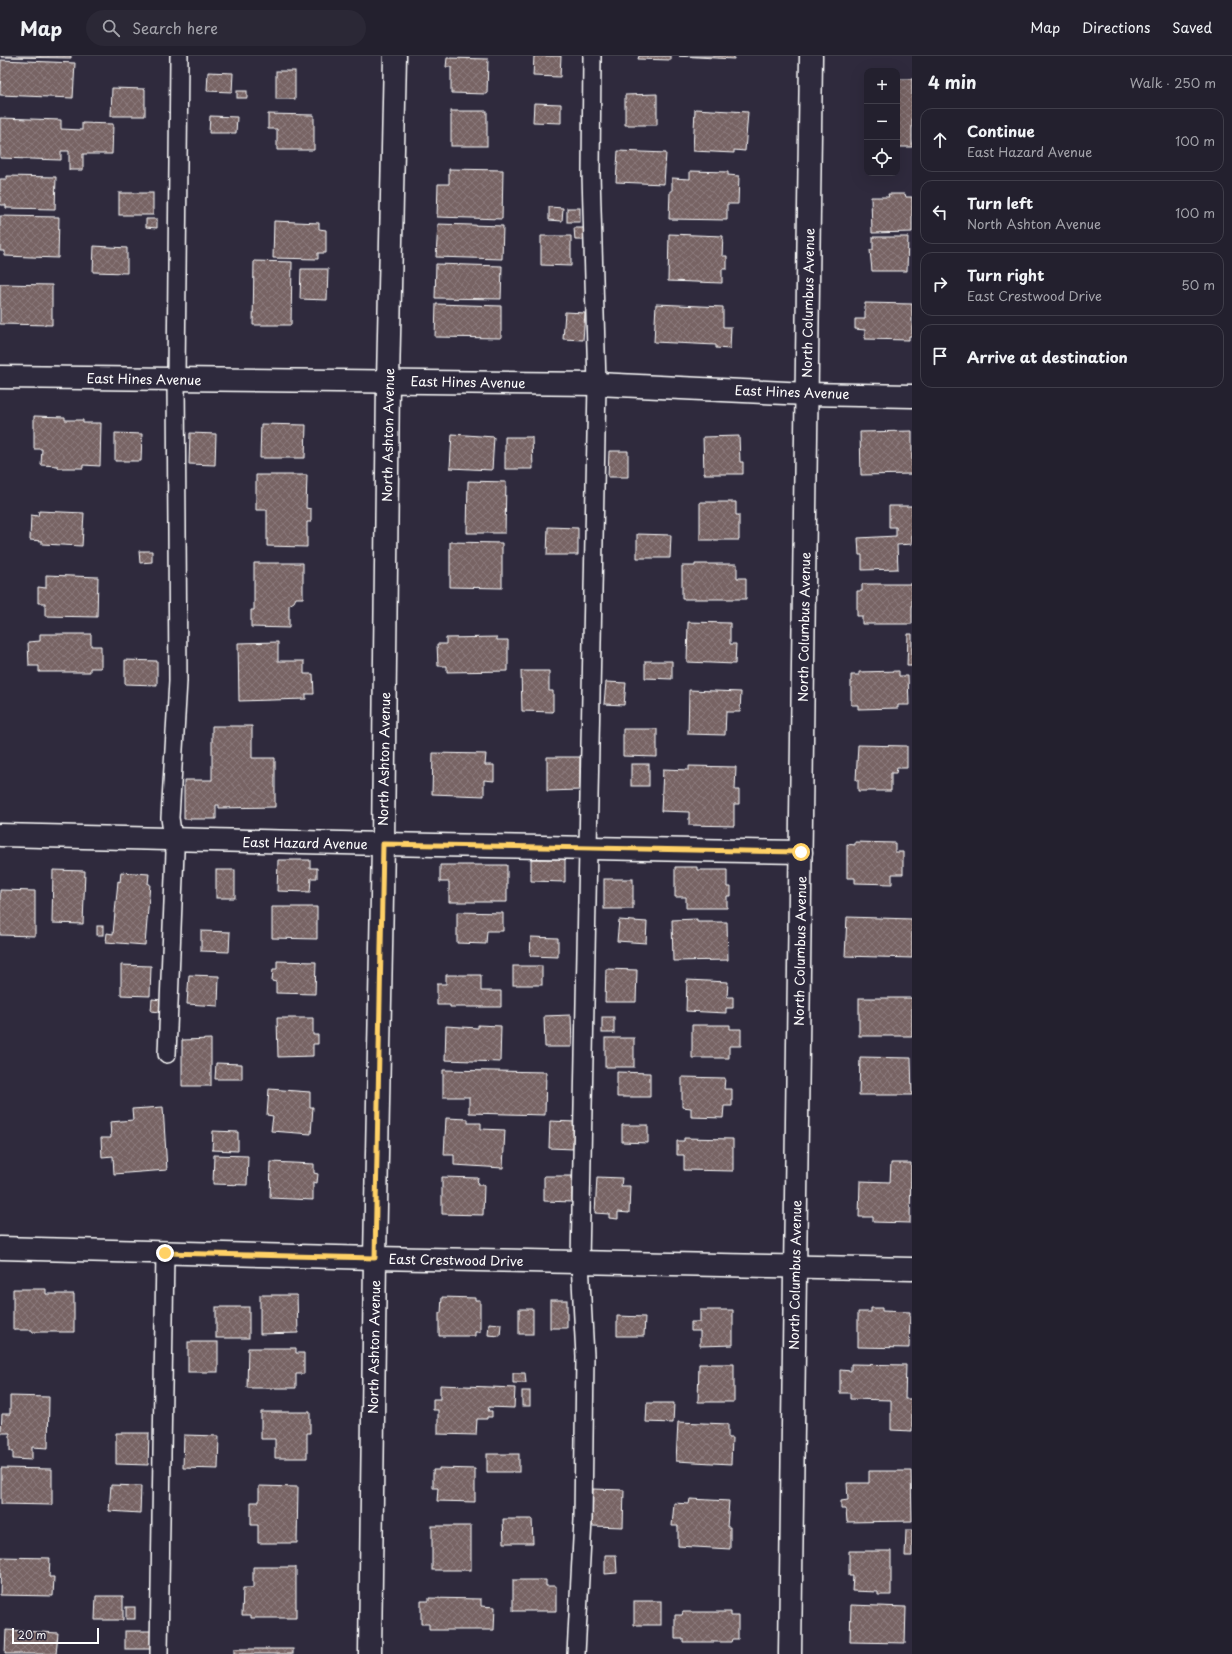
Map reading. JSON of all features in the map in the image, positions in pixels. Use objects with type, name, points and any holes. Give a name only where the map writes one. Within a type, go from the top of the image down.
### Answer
[{"type":"street","name":"North Ashton Avenue","points":[[370,1654],[375,1258],[383,844],[388,381],[395,56]]},
{"type":"street","name":"North Columbus Avenue","points":[[790,1654],[811,56]]},
{"type":"street","name":"East Hines Avenue","points":[[0,377],[597,384],[807,394],[912,396]]},
{"type":"street","name":"East Hazard Avenue","points":[[0,835],[801,852]]},
{"type":"street","name":"East Crestwood Drive","points":[[0,1248],[375,1258],[912,1269]]},
{"type":"lane","points":[[167,1054],[175,852],[170,818],[178,681],[176,379],[179,56]]},
{"type":"lane","points":[[576,1654],[583,1520],[584,1356],[580,1262],[597,384],[591,174],[592,56]]},
{"type":"lane","points":[[160,1654],[165,1253]]},
{"type":"building","points":[[71,56],[71,58],[1,57]]},
{"type":"building","points":[[534,56],[561,56],[560,77],[533,76]]},
{"type":"building","points":[[639,56],[671,56],[671,60],[638,59]]},
{"type":"building","points":[[679,56],[734,56],[734,59]]},
{"type":"building","points":[[447,58],[488,59],[487,94],[451,93],[451,67],[446,67]]},
{"type":"building","points":[[1,60],[75,63],[73,98],[0,95]]},
{"type":"building","points":[[276,71],[295,71],[295,99],[276,99]]},
{"type":"building","points":[[208,72],[233,73],[232,92],[207,91]]},
{"type":"building","points":[[900,79],[912,79],[912,147],[900,147]]},
{"type":"building","points":[[112,88],[145,89],[145,116],[111,116]]},
{"type":"building","points":[[237,91],[247,91],[247,98],[237,98]]},
{"type":"building","points":[[657,94],[657,125],[625,125],[625,95]]},
{"type":"building","points":[[534,103],[561,104],[561,123],[533,122]]},
{"type":"building","points":[[695,109],[748,112],[745,151],[734,150],[734,153],[693,151]]},
{"type":"building","points":[[451,111],[487,111],[487,146],[451,146]]},
{"type":"building","points":[[268,114],[314,115],[314,150],[277,150],[277,129],[268,129]]},
{"type":"building","points":[[210,116],[237,117],[236,133],[209,133]]},
{"type":"building","points":[[0,118],[61,120],[61,129],[82,130],[82,123],[113,124],[112,154],[83,154],[83,170],[69,170],[69,151],[61,151],[61,160],[0,158]]},
{"type":"building","points":[[618,151],[666,153],[664,184],[616,182]]},
{"type":"building","points":[[449,169],[503,170],[502,219],[437,217],[438,184],[449,184]]},
{"type":"building","points":[[690,171],[728,172],[728,175],[739,176],[738,204],[727,204],[727,220],[669,219],[672,178],[690,179]]},
{"type":"building","points":[[7,176],[56,177],[55,209],[6,208],[6,205],[0,205],[0,179],[7,179]]},
{"type":"building","points":[[119,193],[153,193],[153,215],[119,215]]},
{"type":"building","points":[[888,194],[905,194],[906,197],[912,197],[912,232],[872,233],[871,197],[889,197]]},
{"type":"building","points":[[549,207],[563,208],[562,221],[549,220]]},
{"type":"building","points":[[567,208],[580,208],[580,222],[567,222]]},
{"type":"building","points":[[0,216],[59,217],[58,258],[5,256],[5,251],[0,251]]},
{"type":"building","points":[[146,219],[157,219],[157,228],[146,227]]},
{"type":"building","points":[[274,221],[319,223],[319,229],[326,230],[326,253],[318,253],[318,259],[273,258]]},
{"type":"building","points":[[438,224],[503,226],[502,259],[436,257]]},
{"type":"building","points":[[574,228],[587,228],[587,240],[575,240]]},
{"type":"building","points":[[669,234],[723,236],[722,256],[727,256],[727,269],[722,269],[722,283],[668,281]]},
{"type":"building","points":[[541,236],[571,236],[571,266],[541,265]]},
{"type":"building","points":[[873,237],[908,237],[907,271],[872,271],[870,250],[873,250]]},
{"type":"building","points":[[94,246],[127,248],[127,273],[93,272]]},
{"type":"building","points":[[254,261],[292,262],[291,325],[253,325]]},
{"type":"building","points":[[436,264],[502,266],[501,299],[435,298]]},
{"type":"building","points":[[301,269],[328,269],[327,300],[300,299]]},
{"type":"building","points":[[0,284],[52,285],[52,325],[0,324]]},
{"type":"building","points":[[865,303],[912,304],[912,336],[909,336],[909,340],[865,339],[865,330],[855,329],[855,319],[865,319]]},
{"type":"building","points":[[436,304],[501,306],[501,338],[435,337]]},
{"type":"building","points":[[656,304],[723,307],[723,327],[731,327],[730,349],[716,348],[716,345],[654,342]]},
{"type":"building","points":[[565,312],[585,313],[583,340],[563,339]]},
{"type":"building","points":[[34,416],[65,417],[65,420],[83,420],[83,423],[101,423],[100,466],[83,465],[83,468],[58,468],[58,466],[41,465],[42,449],[34,449]]},
{"type":"building","points":[[261,424],[306,425],[305,458],[260,458]]},
{"type":"building","points":[[912,431],[912,474],[861,475],[860,432]]},
{"type":"building","points":[[115,433],[142,434],[141,461],[115,461]]},
{"type":"building","points":[[190,433],[216,434],[215,465],[189,464]]},
{"type":"building","points":[[452,434],[494,437],[492,470],[450,468]]},
{"type":"building","points":[[739,436],[740,462],[743,462],[743,474],[704,474],[703,437]]},
{"type":"building","points":[[505,437],[532,437],[533,469],[505,469]]},
{"type":"building","points":[[609,451],[628,451],[628,477],[608,477]]},
{"type":"building","points":[[256,475],[307,475],[306,508],[311,509],[311,522],[307,522],[307,547],[267,546],[267,510],[256,510]]},
{"type":"building","points":[[468,481],[506,482],[505,533],[467,533]]},
{"type":"building","points":[[700,502],[736,502],[736,515],[739,515],[739,540],[700,540]]},
{"type":"building","points":[[889,506],[912,506],[912,544],[897,545],[898,569],[862,570],[862,555],[859,555],[858,538],[896,536],[896,527],[889,527]]},
{"type":"building","points":[[39,511],[84,513],[82,546],[42,544],[42,541],[30,540],[31,515],[38,516]]},
{"type":"building","points":[[548,527],[578,528],[578,555],[547,555]]},
{"type":"building","points":[[637,534],[671,535],[670,558],[637,558]]},
{"type":"building","points":[[450,542],[502,543],[502,588],[450,587]]},
{"type":"building","points":[[139,551],[152,551],[152,562],[140,563]]},
{"type":"building","points":[[254,563],[303,563],[303,598],[296,598],[294,602],[289,605],[289,628],[251,627],[251,610],[254,610]]},
{"type":"building","points":[[695,564],[737,564],[737,578],[746,578],[746,599],[682,599],[682,566],[695,566]]},
{"type":"building","points":[[46,575],[98,577],[97,617],[45,616],[45,603],[38,603],[38,587],[46,588]]},
{"type":"building","points":[[862,584],[912,584],[912,624],[862,624],[862,616],[857,616],[857,591],[862,591]]},
{"type":"building","points":[[688,622],[730,623],[730,644],[736,644],[735,664],[687,662]]},
{"type":"building","points":[[40,634],[91,634],[91,646],[101,646],[101,668],[90,668],[90,672],[39,672],[39,666],[29,666],[28,642],[40,641]]},
{"type":"building","points":[[908,634],[912,634],[912,666],[907,666]]},
{"type":"building","points":[[497,637],[497,640],[508,640],[508,671],[447,672],[447,666],[438,666],[437,644],[446,644],[446,638]]},
{"type":"building","points":[[278,642],[278,661],[304,661],[304,674],[313,674],[314,694],[306,694],[306,699],[239,701],[238,643]]},
{"type":"building","points":[[125,660],[157,661],[157,685],[125,684]]},
{"type":"building","points":[[645,661],[672,661],[672,679],[645,678]]},
{"type":"building","points":[[521,671],[549,671],[549,691],[553,691],[553,712],[522,711]]},
{"type":"building","points":[[899,671],[899,676],[908,676],[909,705],[898,705],[898,708],[858,709],[858,705],[851,705],[851,675],[859,675],[859,672]]},
{"type":"building","points":[[606,682],[626,683],[624,705],[604,704]]},
{"type":"building","points":[[689,690],[741,692],[740,712],[726,712],[725,735],[688,734]]},
{"type":"building","points":[[212,726],[252,726],[252,758],[275,758],[275,807],[219,808],[219,805],[216,805],[216,819],[184,819],[184,780],[212,780]]},
{"type":"building","points":[[623,729],[657,729],[657,757],[623,756]]},
{"type":"building","points":[[858,745],[907,746],[907,768],[897,768],[896,773],[891,773],[891,791],[858,791],[858,780],[856,780]]},
{"type":"building","points":[[433,753],[486,754],[485,765],[494,765],[494,781],[484,780],[484,796],[432,794]]},
{"type":"building","points":[[547,757],[580,757],[580,790],[547,791]]},
{"type":"building","points":[[631,764],[649,764],[649,786],[631,786]]},
{"type":"building","points":[[689,766],[736,767],[735,790],[739,790],[739,804],[734,804],[734,826],[689,825],[689,812],[661,811],[663,769],[689,770]]},
{"type":"building","points":[[855,842],[895,843],[895,852],[903,852],[903,874],[892,874],[892,884],[855,883],[855,878],[847,878],[847,844],[855,845]]},
{"type":"building","points":[[531,859],[565,859],[565,882],[531,881]]},
{"type":"building","points":[[278,860],[310,860],[310,868],[317,868],[317,878],[311,878],[310,892],[277,891]]},
{"type":"building","points":[[440,865],[507,865],[507,902],[449,902],[449,882],[440,882]]},
{"type":"building","points":[[675,867],[697,867],[697,870],[727,870],[727,887],[731,887],[731,896],[727,896],[727,908],[686,908],[686,897],[675,897]]},
{"type":"building","points":[[53,870],[85,871],[83,924],[52,923]]},
{"type":"building","points":[[216,870],[235,870],[235,898],[216,898]]},
{"type":"building","points":[[121,872],[149,874],[148,884],[150,884],[145,945],[106,942],[107,933],[113,934],[118,881],[120,882]]},
{"type":"building","points":[[604,879],[633,879],[633,909],[604,909]]},
{"type":"building","points":[[0,890],[35,891],[35,936],[0,935]]},
{"type":"building","points":[[272,907],[317,907],[317,939],[272,938]]},
{"type":"building","points":[[457,912],[503,913],[503,931],[487,931],[486,944],[457,943]]},
{"type":"building","points":[[847,917],[912,919],[912,958],[845,956]]},
{"type":"building","points":[[697,919],[697,922],[727,922],[728,960],[673,961],[672,920]]},
{"type":"building","points":[[619,920],[647,922],[646,943],[617,941]]},
{"type":"building","points":[[97,926],[103,926],[103,935],[97,935]]},
{"type":"building","points":[[201,931],[230,932],[229,952],[201,951]]},
{"type":"building","points":[[531,937],[558,938],[558,957],[530,956]]},
{"type":"building","points":[[277,961],[316,962],[315,994],[276,993],[276,982],[272,981],[273,969],[277,969]]},
{"type":"building","points":[[121,965],[151,966],[150,996],[121,995]]},
{"type":"building","points":[[513,966],[542,966],[542,985],[513,985]]},
{"type":"building","points":[[606,969],[637,970],[636,1002],[605,1002]]},
{"type":"building","points":[[189,975],[219,976],[218,1006],[187,1004]]},
{"type":"building","points":[[446,975],[481,975],[481,991],[501,991],[501,1007],[450,1007],[450,1005],[437,1005],[437,984],[446,984]]},
{"type":"building","points":[[687,980],[728,982],[727,997],[733,997],[733,1008],[726,1008],[726,1013],[686,1011]]},
{"type":"building","points":[[859,998],[912,998],[912,1036],[859,1036]]},
{"type":"building","points":[[152,999],[162,1000],[161,1012],[151,1011]]},
{"type":"building","points":[[571,1015],[572,1047],[545,1047],[544,1016]]},
{"type":"building","points":[[602,1017],[614,1017],[614,1033],[602,1033]]},
{"type":"building","points":[[277,1018],[313,1018],[313,1035],[318,1035],[318,1044],[313,1044],[313,1056],[278,1057]]},
{"type":"building","points":[[478,1025],[501,1026],[500,1062],[445,1060],[446,1026],[478,1028]]},
{"type":"building","points":[[692,1025],[730,1025],[730,1029],[741,1029],[741,1046],[729,1046],[729,1058],[692,1058]]},
{"type":"building","points":[[605,1038],[634,1038],[634,1067],[605,1067]]},
{"type":"building","points":[[211,1039],[211,1086],[182,1086],[182,1040]]},
{"type":"building","points":[[860,1057],[911,1058],[912,1095],[859,1095]]},
{"type":"building","points":[[216,1063],[242,1064],[242,1079],[215,1079]]},
{"type":"building","points":[[443,1070],[546,1072],[545,1115],[469,1113],[469,1097],[443,1097]]},
{"type":"building","points":[[617,1072],[650,1073],[650,1097],[617,1097]]},
{"type":"building","points":[[682,1077],[725,1078],[724,1089],[732,1089],[732,1106],[724,1106],[723,1118],[691,1117],[691,1108],[682,1107]]},
{"type":"building","points":[[269,1089],[310,1092],[310,1107],[313,1107],[311,1134],[271,1131],[273,1116],[267,1115]]},
{"type":"building","points":[[163,1107],[167,1170],[114,1174],[113,1156],[102,1157],[101,1138],[111,1138],[110,1122],[133,1120],[132,1109]]},
{"type":"building","points":[[446,1118],[468,1119],[468,1123],[481,1123],[481,1129],[505,1130],[503,1168],[454,1165],[454,1155],[444,1155]]},
{"type":"building","points":[[550,1121],[575,1122],[574,1149],[549,1148]]},
{"type":"building","points":[[622,1125],[648,1125],[648,1143],[622,1142]]},
{"type":"building","points":[[213,1131],[238,1132],[238,1151],[212,1150]]},
{"type":"building","points":[[684,1138],[733,1139],[733,1171],[684,1170],[684,1155],[677,1155],[677,1141],[684,1141]]},
{"type":"building","points":[[214,1155],[248,1156],[247,1185],[213,1184]]},
{"type":"building","points":[[271,1162],[314,1164],[314,1173],[318,1174],[317,1183],[313,1182],[313,1200],[270,1198]]},
{"type":"building","points":[[891,1163],[911,1163],[910,1223],[873,1222],[873,1217],[859,1217],[860,1181],[890,1182]]},
{"type":"building","points":[[544,1176],[572,1176],[572,1202],[544,1201]]},
{"type":"building","points":[[442,1177],[478,1178],[477,1185],[484,1185],[483,1215],[442,1214]]},
{"type":"building","points":[[597,1177],[622,1178],[621,1186],[630,1186],[629,1213],[618,1212],[618,1219],[609,1218],[609,1214],[595,1213]]},
{"type":"building","points":[[13,1289],[46,1289],[46,1294],[74,1294],[74,1332],[32,1332],[32,1330],[13,1330]]},
{"type":"building","points":[[260,1295],[297,1295],[298,1333],[260,1334]]},
{"type":"building","points":[[442,1297],[475,1298],[475,1300],[480,1300],[480,1332],[475,1332],[475,1336],[439,1336],[439,1313],[441,1313]]},
{"type":"building","points":[[550,1300],[567,1300],[567,1328],[550,1328]]},
{"type":"building","points":[[216,1307],[249,1307],[249,1338],[216,1338]]},
{"type":"building","points":[[871,1308],[882,1308],[882,1311],[910,1312],[909,1348],[858,1347],[858,1312],[871,1312]]},
{"type":"building","points":[[519,1309],[533,1309],[533,1334],[519,1334]]},
{"type":"building","points":[[700,1310],[733,1310],[733,1345],[700,1346],[700,1331],[691,1331],[691,1322],[700,1322]]},
{"type":"building","points":[[617,1316],[645,1317],[644,1336],[617,1336]]},
{"type":"building","points":[[489,1323],[501,1324],[500,1336],[488,1335]]},
{"type":"building","points":[[188,1342],[218,1342],[218,1372],[188,1372]]},
{"type":"building","points":[[248,1348],[296,1348],[296,1353],[304,1353],[304,1374],[296,1374],[296,1388],[247,1388]]},
{"type":"building","points":[[699,1364],[734,1364],[734,1402],[698,1402]]},
{"type":"building","points":[[851,1364],[906,1365],[905,1399],[912,1399],[912,1431],[891,1430],[891,1400],[850,1399],[850,1393],[840,1393],[840,1370],[851,1371]]},
{"type":"building","points":[[513,1373],[525,1373],[526,1383],[513,1383]]},
{"type":"building","points":[[440,1385],[515,1388],[514,1408],[489,1407],[488,1411],[492,1411],[492,1417],[487,1417],[487,1419],[477,1419],[476,1435],[438,1434],[438,1410],[433,1410],[433,1399],[440,1399]]},
{"type":"building","points":[[522,1391],[530,1391],[530,1406],[522,1406]]},
{"type":"building","points":[[10,1396],[49,1397],[48,1448],[32,1447],[32,1460],[13,1459],[13,1451],[10,1451],[10,1433],[1,1433],[2,1414],[10,1414]]},
{"type":"building","points":[[647,1403],[674,1403],[673,1423],[646,1422]]},
{"type":"building","points":[[261,1412],[310,1412],[310,1433],[307,1433],[307,1458],[275,1458],[275,1439],[261,1439]]},
{"type":"building","points":[[678,1422],[728,1424],[728,1438],[732,1438],[731,1464],[676,1461]]},
{"type":"building","points":[[116,1433],[149,1433],[148,1465],[116,1464]]},
{"type":"building","points":[[184,1435],[219,1436],[218,1469],[183,1468]]},
{"type":"building","points":[[487,1454],[519,1454],[519,1472],[487,1472]]},
{"type":"building","points":[[1,1468],[52,1469],[52,1505],[1,1504]]},
{"type":"building","points":[[439,1468],[475,1469],[475,1502],[437,1501],[438,1488],[433,1488],[433,1470],[439,1470]]},
{"type":"building","points":[[869,1471],[911,1471],[912,1521],[847,1522],[846,1509],[841,1509],[841,1501],[848,1500],[847,1483],[869,1483]]},
{"type":"building","points":[[111,1485],[141,1486],[140,1513],[109,1511]]},
{"type":"building","points":[[259,1486],[298,1487],[297,1543],[258,1543],[258,1525],[251,1525],[251,1502],[259,1502]]},
{"type":"building","points":[[593,1489],[624,1490],[623,1527],[592,1526]]},
{"type":"building","points":[[690,1499],[729,1501],[727,1527],[730,1527],[730,1549],[678,1546],[678,1526],[672,1526],[674,1503],[689,1504]]},
{"type":"building","points":[[503,1519],[532,1519],[533,1543],[504,1543]]},
{"type":"building","points":[[432,1526],[471,1526],[471,1570],[432,1570]]},
{"type":"building","points":[[906,1530],[912,1530],[912,1556],[905,1556]]},
{"type":"building","points":[[849,1551],[891,1551],[891,1595],[878,1595],[878,1592],[852,1591],[853,1576],[849,1576]]},
{"type":"building","points":[[605,1555],[616,1555],[617,1573],[605,1574]]},
{"type":"building","points":[[1,1557],[50,1558],[49,1577],[54,1577],[53,1596],[0,1595]]},
{"type":"building","points":[[253,1567],[296,1567],[296,1618],[251,1618],[251,1615],[242,1615],[243,1588],[253,1588]]},
{"type":"building","points":[[513,1580],[546,1580],[546,1586],[556,1586],[556,1611],[513,1611]]},
{"type":"building","points":[[96,1596],[123,1596],[123,1620],[95,1620]]},
{"type":"building","points":[[429,1598],[481,1599],[481,1606],[495,1607],[494,1630],[429,1630],[429,1624],[421,1624],[421,1601],[429,1601]]},
{"type":"building","points":[[634,1601],[661,1601],[661,1625],[634,1625]]},
{"type":"building","points":[[851,1605],[906,1607],[905,1643],[850,1642]]},
{"type":"building","points":[[126,1607],[135,1607],[135,1619],[126,1619]]},
{"type":"building","points":[[683,1612],[731,1612],[731,1616],[738,1616],[738,1639],[732,1639],[731,1642],[683,1642],[683,1639],[675,1639],[675,1615],[682,1615]]},
{"type":"building","points":[[6,1630],[58,1633],[56,1654],[5,1654]]},
{"type":"building","points":[[125,1631],[151,1631],[151,1649],[125,1649]]},
{"type":"building","points":[[234,1649],[293,1649],[293,1654],[234,1654]]},
{"type":"route","points":[[165,1253],[375,1258],[383,844],[801,852]]}]
